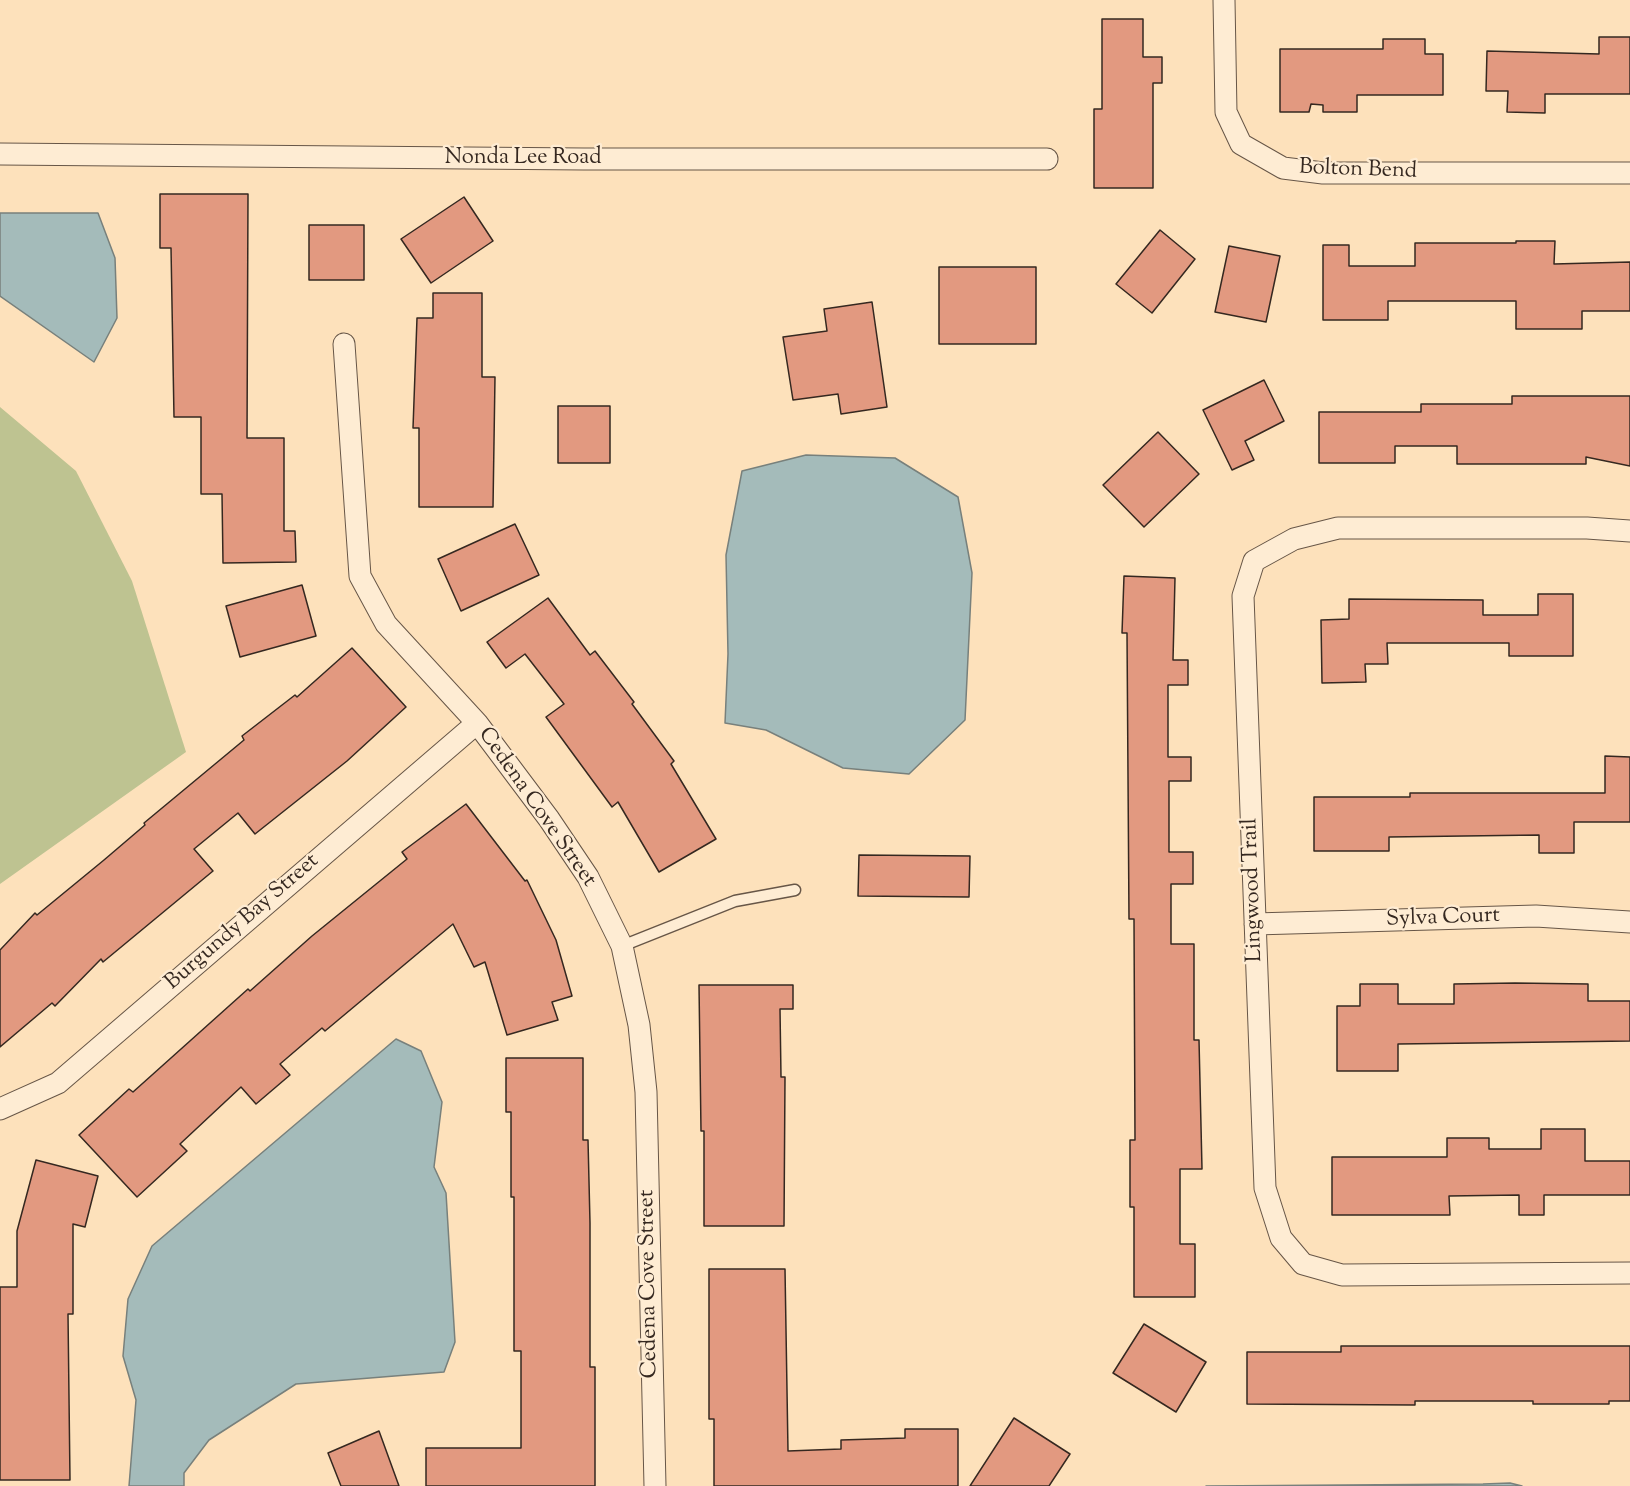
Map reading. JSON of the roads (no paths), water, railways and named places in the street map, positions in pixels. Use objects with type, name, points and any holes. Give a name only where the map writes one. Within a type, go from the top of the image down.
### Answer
[{"type":"street","name":"Bolton Bend","points":[[1224,0],[1226,111],[1241,144],[1283,168],[1323,173],[1630,173]]},
{"type":"street","name":"Nonda Lee Road","points":[[0,154],[584,159],[1047,159]]},
{"type":"street","name":"Cedena Cove Street","points":[[344,344],[360,576],[386,624],[477,723],[549,819],[588,877],[622,946],[639,1025],[646,1092],[655,1486]]},
{"type":"street","name":"Lingwood Trail","points":[[1630,531],[1587,528],[1338,528],[1294,539],[1254,561],[1243,596],[1265,1188],[1281,1238],[1303,1264],[1342,1275],[1630,1273]]},
{"type":"street","name":"Burgundy Bay Street","points":[[0,1109],[58,1083],[477,723]]},
{"type":"street","name":"Sylva Court","points":[[1255,924],[1536,916],[1630,922]]},
{"type":"lane","points":[[622,946],[735,901],[795,890]]},
{"type":"water","points":[[0,213],[98,213],[115,258],[117,318],[94,362],[0,296]]},
{"type":"water","points":[[806,455],[895,458],[958,497],[972,573],[965,720],[909,774],[843,768],[766,730],[725,723],[728,654],[726,555],[742,471]]},
{"type":"water","points":[[396,1039],[421,1051],[442,1102],[434,1167],[446,1193],[455,1342],[444,1372],[296,1384],[209,1440],[184,1473],[184,1486],[129,1486],[136,1400],[123,1356],[128,1299],[152,1246]]},
{"type":"water","points":[[1510,1483],[1522,1486],[1206,1486],[1483,1484]]}]
